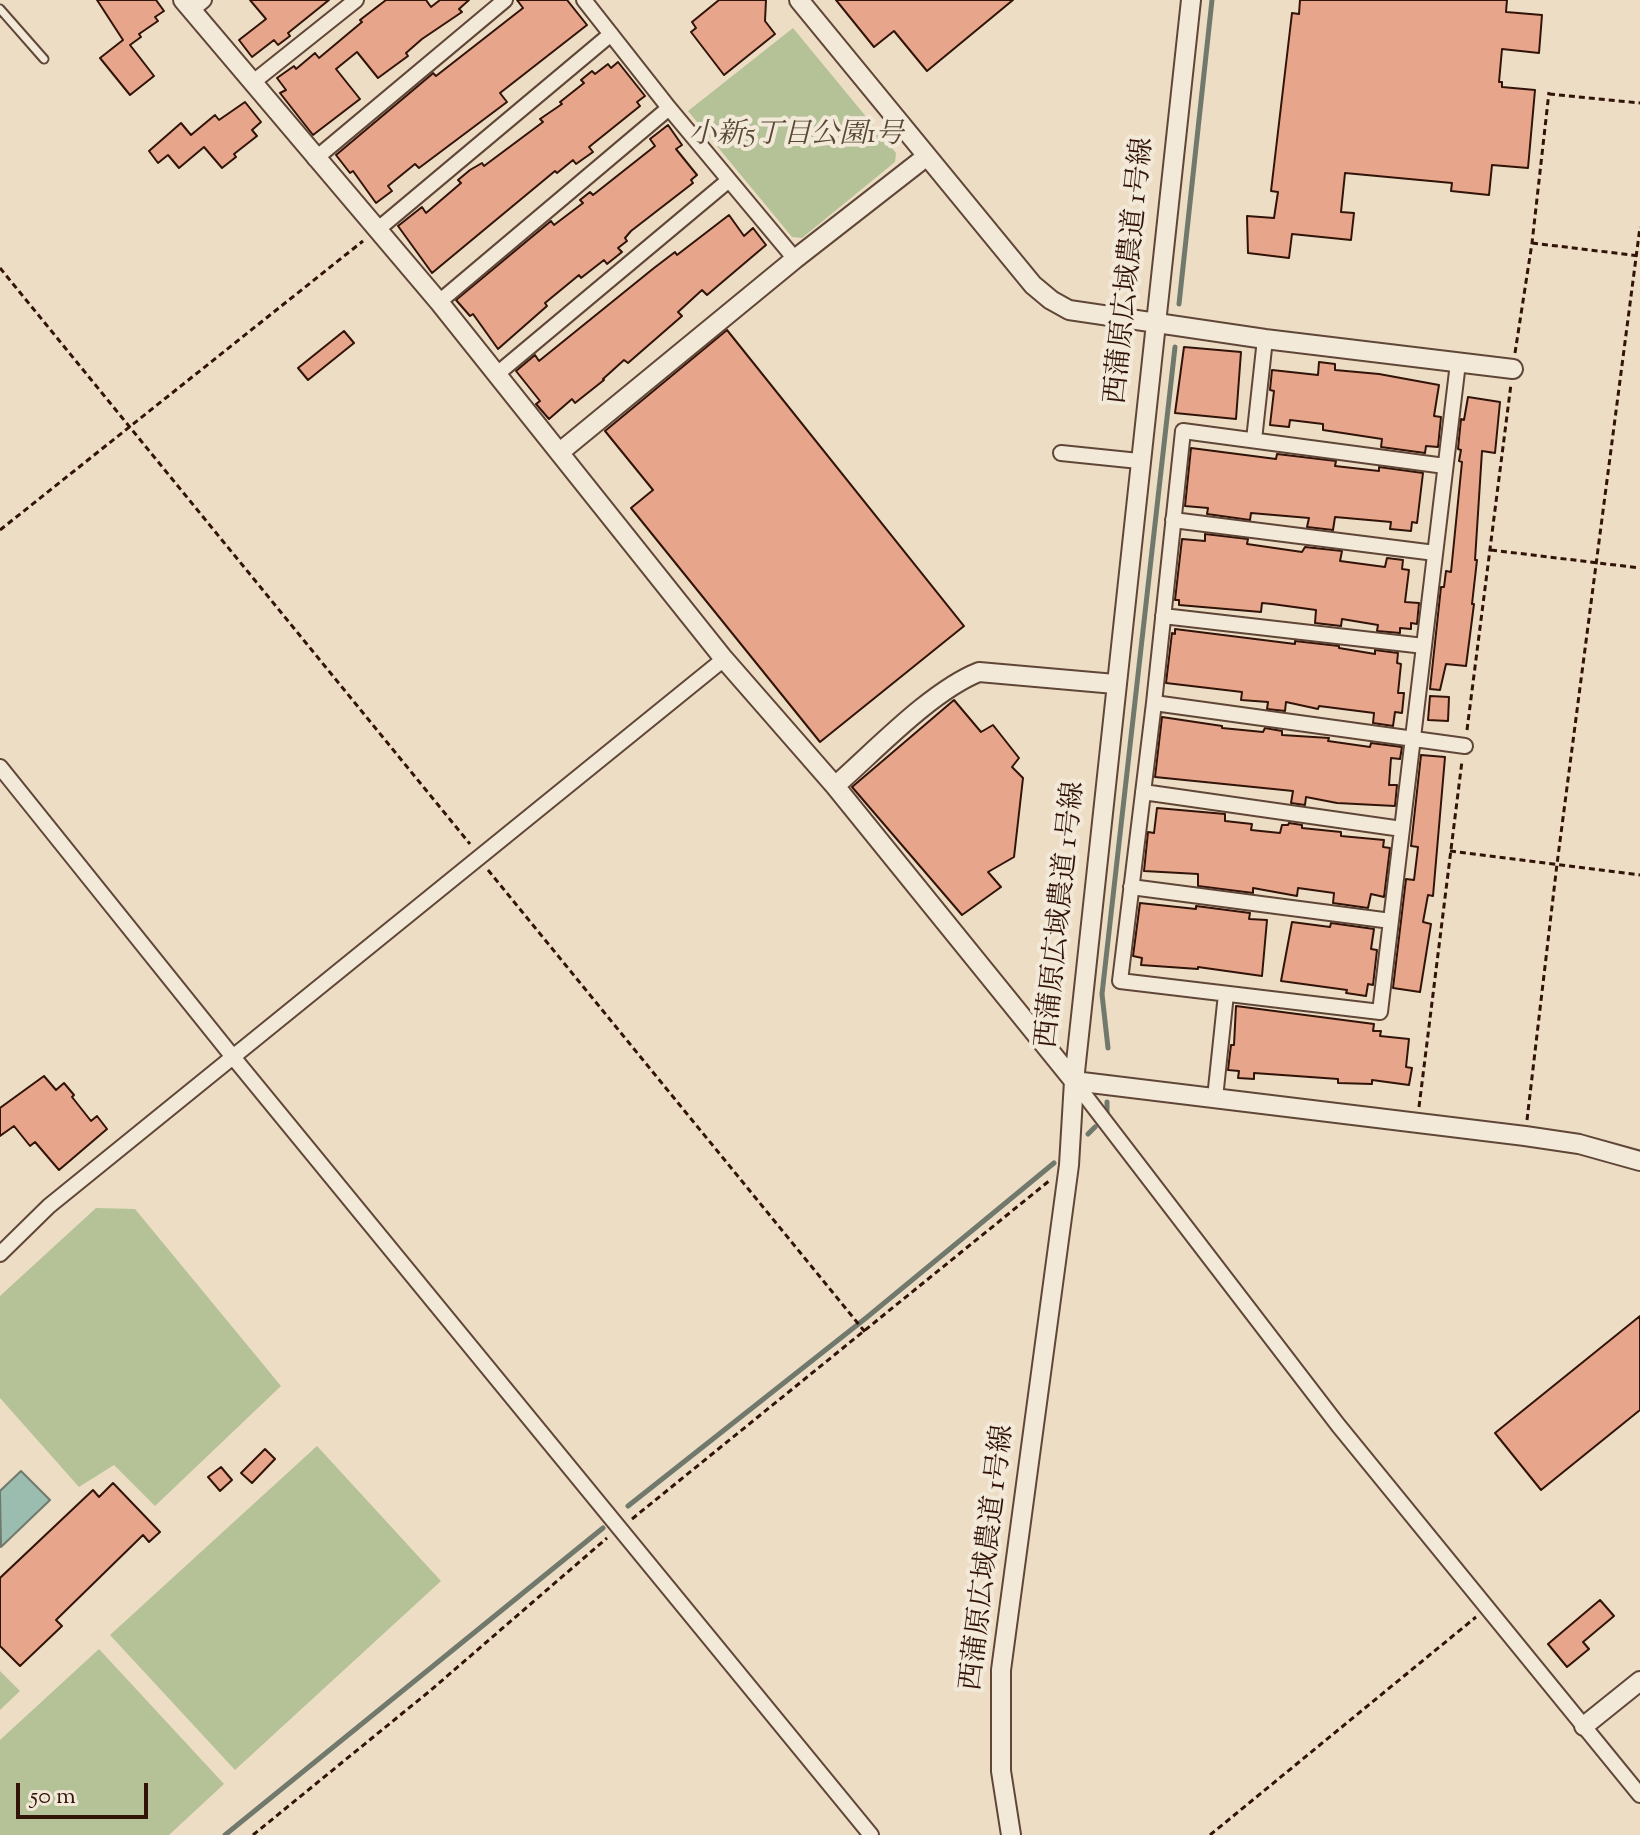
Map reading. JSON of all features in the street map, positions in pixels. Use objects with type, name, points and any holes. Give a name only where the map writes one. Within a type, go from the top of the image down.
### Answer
[{"type":"street","points":[[252,83],[356,0]]},
{"type":"street","points":[[315,159],[505,0]]},
{"type":"street","points":[[584,0],[795,259]]},
{"type":"street","points":[[799,0],[1033,285],[1069,310],[1265,339],[1513,369]]},
{"type":"street","name":"西蒲原広域農道 1号線","points":[[1011,1835],[1001,1771],[1001,1670],[1069,1165],[1074,1081],[1115,684],[1191,0]]},
{"type":"street","points":[[193,3],[252,83],[439,302],[724,659],[835,786],[1074,1081],[1338,1425],[1640,1795]]},
{"type":"street","points":[[377,230],[611,34]]},
{"type":"street","points":[[439,302],[669,108]]},
{"type":"street","points":[[560,452],[795,259],[927,156]]},
{"type":"street","points":[[497,374],[729,180]]},
{"type":"street","points":[[1254,440],[1265,339]]},
{"type":"street","points":[[1445,466],[1183,431],[1120,981],[1380,1012],[1458,363]]},
{"type":"street","points":[[1061,453],[1139,461]]},
{"type":"street","points":[[1173,520],[1435,553]]},
{"type":"street","points":[[1163,616],[1424,646]]},
{"type":"street","points":[[0,1254],[49,1206],[724,659]]},
{"type":"street","points":[[835,786],[940,694],[959,680],[979,672],[1115,684]]},
{"type":"street","points":[[1154,703],[1465,746]]},
{"type":"street","points":[[0,767],[233,1057],[871,1835]]},
{"type":"street","points":[[1143,792],[1402,829]]},
{"type":"street","points":[[1131,887],[1391,921]]},
{"type":"street","points":[[1215,1098],[1226,994]]},
{"type":"street","points":[[1074,1081],[1525,1136],[1579,1144],[1640,1161]]},
{"type":"street","points":[[1584,1726],[1640,1681]]},
{"type":"lane","points":[[0,9],[44,59]]},
{"type":"path","points":[[1417,1122],[1549,93],[1640,103]]},
{"type":"path","points":[[1525,1136],[1640,227]]},
{"type":"path","points":[[0,530],[377,230]]},
{"type":"path","points":[[1532,243],[1638,256]]},
{"type":"path","points":[[0,268],[865,1332]]},
{"type":"path","points":[[1491,550],[1640,568]]},
{"type":"path","points":[[1450,851],[1640,875]]},
{"type":"path","points":[[253,1835],[431,1690],[609,1536],[1069,1165]]},
{"type":"path","points":[[1210,1835],[1488,1607]]},
{"type":"green space","name":"小新5丁目公園1号","points":[[793,28],[896,153],[895,162],[802,238],[792,237],[688,111]]},
{"type":"green space","points":[[96,1208],[135,1209],[281,1386],[155,1506],[114,1465],[79,1487],[0,1398],[0,1296]]},
{"type":"green space","points":[[317,1446],[441,1581],[235,1770],[110,1635]]},
{"type":"green space","points":[[99,1649],[224,1784],[169,1835],[0,1835],[0,1740]]},
{"type":"green space","points":[[0,1671],[20,1691],[0,1710]]},
{"type":"shaded area","points":[[21,1471],[50,1500],[1,1547],[0,1491]]},
{"type":"building","points":[[97,0],[156,0],[164,11],[155,17],[158,21],[139,34],[141,37],[130,45],[154,76],[130,95],[100,58],[123,40]]},
{"type":"building","points":[[250,0],[329,0],[278,45],[274,40],[252,57],[239,40],[266,19]]},
{"type":"building","points":[[386,0],[426,0],[431,7],[440,0],[469,0],[459,9],[462,12],[422,39],[406,53],[408,56],[378,78],[357,52],[336,69],[360,99],[313,135],[280,93],[286,90],[277,78],[294,66],[296,69],[315,53],[319,58]]},
{"type":"building","points":[[517,0],[567,0],[587,25],[500,93],[507,102],[419,168],[415,164],[388,186],[392,191],[376,203],[353,171],[350,173],[336,155],[433,73],[436,76],[523,8]]},
{"type":"building","points":[[719,0],[766,0],[765,21],[775,34],[724,75],[691,32],[696,28],[692,22]]},
{"type":"building","points":[[836,0],[1013,0],[927,71],[894,31],[874,47]]},
{"type":"building","points":[[1300,0],[1507,0],[1506,12],[1542,15],[1539,53],[1502,49],[1499,82],[1502,82],[1502,87],[1535,90],[1528,168],[1492,165],[1489,195],[1451,191],[1452,183],[1345,173],[1341,212],[1354,213],[1351,240],[1292,234],[1289,258],[1248,253],[1247,216],[1274,218],[1278,192],[1271,191],[1292,13],[1299,14]]},
{"type":"building","points":[[618,62],[645,96],[637,102],[640,106],[589,147],[593,152],[576,164],[573,160],[557,173],[555,171],[432,273],[398,226],[422,207],[426,213],[461,183],[458,180],[470,170],[482,163],[484,166],[543,122],[540,119],[562,104],[560,102],[584,83],[581,80],[592,71],[595,74],[608,64],[611,68]]},
{"type":"building","points":[[245,102],[261,122],[252,130],[257,136],[222,168],[204,147],[179,168],[168,155],[158,163],[149,151],[181,123],[191,135],[215,115],[219,120]]},
{"type":"building","points":[[668,125],[682,145],[676,149],[697,175],[691,180],[693,183],[631,231],[625,238],[627,241],[618,248],[622,252],[607,264],[604,260],[581,278],[579,275],[498,349],[473,314],[470,316],[456,300],[551,221],[554,225],[583,203],[580,200],[590,192],[593,195],[655,146],[650,139]]},
{"type":"building","points":[[729,215],[744,236],[753,228],[766,245],[707,295],[702,290],[678,312],[682,316],[628,363],[624,360],[575,403],[572,399],[549,419],[536,404],[540,401],[516,371],[535,355],[539,361],[654,268],[675,252],[677,255]]},
{"type":"building","points":[[727,330],[964,626],[820,742],[631,508],[653,490],[605,431]]},
{"type":"building","points":[[344,331],[354,343],[308,380],[298,368]]},
{"type":"building","points":[[1184,347],[1241,352],[1236,419],[1175,413]]},
{"type":"building","points":[[1319,362],[1335,364],[1335,370],[1439,385],[1434,416],[1441,417],[1438,447],[1426,446],[1425,453],[1381,447],[1382,439],[1323,430],[1323,424],[1290,420],[1289,427],[1270,425],[1274,391],[1270,390],[1272,370],[1318,375]]},
{"type":"building","points":[[1468,397],[1500,402],[1495,453],[1482,451],[1474,604],[1466,666],[1446,664],[1440,690],[1430,689],[1441,587],[1444,587],[1446,571],[1451,572],[1462,462],[1459,461],[1461,450],[1458,449],[1461,419],[1464,420]]},
{"type":"building","points":[[1191,448],[1276,459],[1277,454],[1336,461],[1335,466],[1379,471],[1379,467],[1423,473],[1417,523],[1412,522],[1411,531],[1390,529],[1391,522],[1335,517],[1333,530],[1307,527],[1309,518],[1251,513],[1250,520],[1207,514],[1208,508],[1185,506]]},
{"type":"building","points":[[1205,534],[1248,539],[1247,544],[1302,552],[1305,547],[1342,551],[1340,561],[1385,567],[1387,558],[1403,560],[1402,569],[1409,570],[1405,602],[1419,603],[1417,624],[1411,623],[1411,629],[1400,628],[1400,633],[1377,631],[1378,625],[1342,619],[1341,626],[1315,623],[1316,610],[1272,604],[1262,603],[1261,612],[1179,605],[1179,600],[1175,600],[1182,539],[1205,541]]},
{"type":"building","points":[[1175,629],[1295,644],[1295,641],[1339,646],[1375,654],[1375,650],[1398,653],[1397,663],[1401,664],[1398,693],[1404,693],[1402,713],[1395,712],[1393,726],[1373,723],[1374,713],[1319,706],[1318,709],[1286,702],[1285,711],[1267,709],[1268,702],[1241,700],[1242,692],[1166,683]]},
{"type":"building","points":[[1430,696],[1449,697],[1448,721],[1428,720]]},
{"type":"building","points":[[954,700],[981,732],[993,725],[1019,758],[1012,767],[1023,778],[1014,857],[988,872],[1001,887],[962,915],[852,787]]},
{"type":"building","points":[[1162,717],[1222,728],[1263,732],[1265,728],[1282,731],[1282,735],[1329,738],[1328,741],[1370,747],[1371,743],[1402,747],[1400,759],[1391,758],[1389,785],[1397,785],[1395,806],[1337,803],[1306,797],[1305,805],[1291,803],[1293,791],[1155,777]]},
{"type":"building","points":[[1421,755],[1445,757],[1433,896],[1428,895],[1423,922],[1431,924],[1420,992],[1393,988],[1406,879],[1414,880],[1418,847],[1411,846]]},
{"type":"building","points":[[1157,808],[1225,814],[1225,821],[1252,824],[1251,830],[1280,833],[1282,825],[1289,823],[1302,825],[1302,828],[1341,832],[1341,836],[1384,840],[1383,847],[1390,848],[1384,897],[1371,894],[1368,908],[1333,903],[1334,893],[1298,888],[1297,896],[1253,888],[1253,893],[1198,886],[1198,874],[1144,871],[1148,832],[1154,833]]},
{"type":"building","points":[[1140,903],[1250,913],[1249,919],[1267,920],[1262,976],[1198,967],[1141,965],[1142,958],[1133,956]]},
{"type":"building","points":[[1292,922],[1374,929],[1371,949],[1377,950],[1373,985],[1368,984],[1366,996],[1346,993],[1347,990],[1281,981]]},
{"type":"building","points":[[1236,1006],[1374,1024],[1373,1031],[1381,1031],[1380,1036],[1409,1039],[1406,1067],[1412,1068],[1409,1085],[1372,1080],[1372,1084],[1338,1083],[1338,1079],[1254,1073],[1254,1079],[1238,1078],[1239,1071],[1228,1070],[1231,1045],[1234,1045]]},
{"type":"building","points":[[44,1076],[56,1090],[64,1083],[91,1121],[97,1116],[107,1129],[59,1170],[35,1142],[30,1146],[14,1126],[0,1136],[0,1108]]},
{"type":"building","points":[[1640,1316],[1640,1410],[1541,1490],[1495,1433]]},
{"type":"building","points":[[265,1449],[275,1459],[252,1483],[241,1473]]},
{"type":"building","points":[[221,1467],[232,1480],[220,1491],[208,1477]]},
{"type":"building","points":[[113,1483],[160,1532],[149,1542],[143,1535],[56,1620],[62,1626],[20,1666],[0,1646],[0,1578],[93,1490],[99,1497]]},
{"type":"building","points":[[1600,1600],[1614,1616],[1583,1642],[1589,1649],[1567,1667],[1548,1644]]},
{"type":"waterway","points":[[1179,304],[1212,0]]},
{"type":"waterway","points":[[1108,1048],[1102,994],[1175,347]]},
{"type":"waterway","points":[[1107,1102],[1107,1113]]},
{"type":"waterway","points":[[1088,1134],[1095,1127]]},
{"type":"waterway","points":[[628,1506],[866,1318],[1054,1163]]},
{"type":"waterway","points":[[225,1835],[603,1528]]}]
